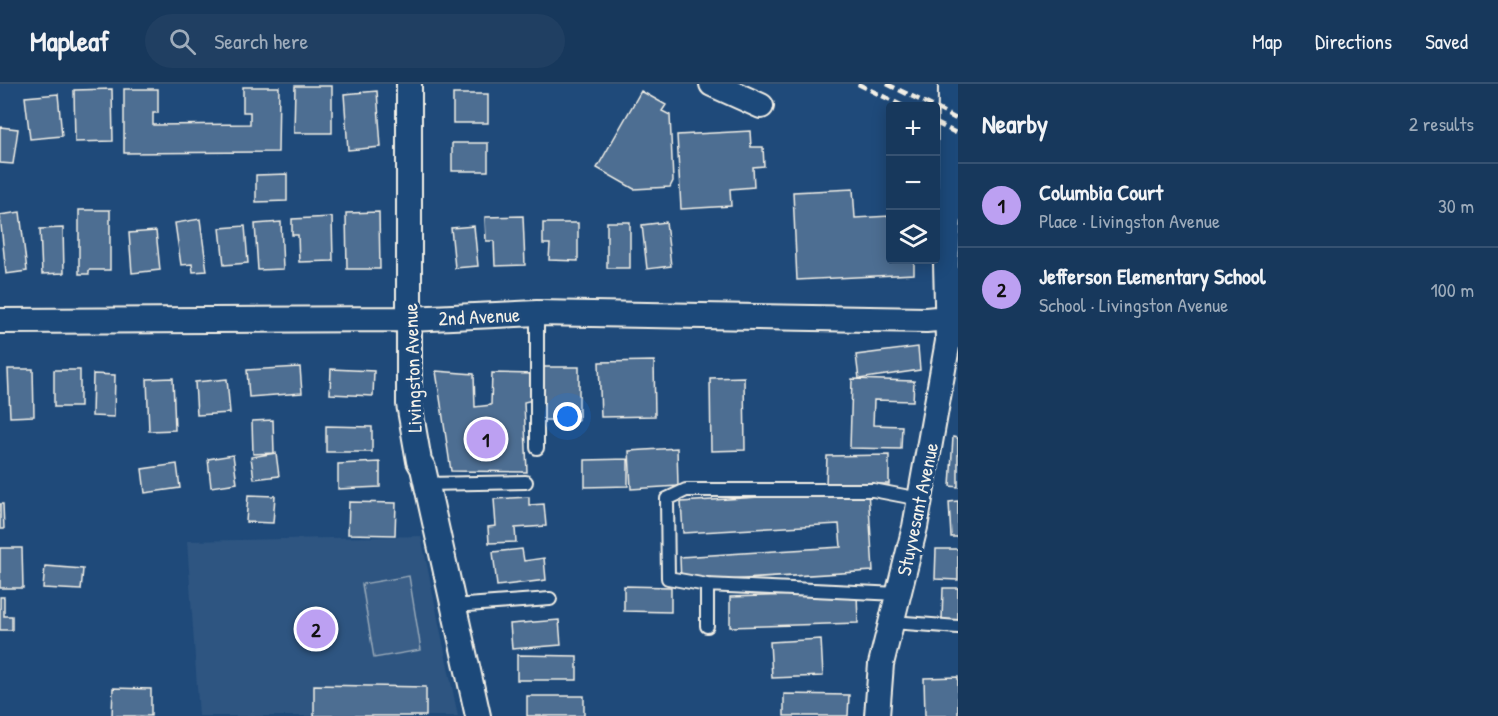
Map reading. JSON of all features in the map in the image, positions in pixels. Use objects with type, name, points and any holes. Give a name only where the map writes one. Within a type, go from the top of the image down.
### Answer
[{"type":"street","name":"Livingston Avenue","points":[[409,84],[409,404],[419,461],[423,468],[478,716]]},
{"type":"street","points":[[712,84],[761,106]]},
{"type":"street","name":"Stuyvesant Avenue","points":[[877,716],[881,664],[920,499],[953,317],[946,264],[950,205],[951,84]]},
{"type":"street","name":"2nd Avenue","points":[[0,321],[409,319],[537,313],[926,320],[953,317]]},
{"type":"lane","points":[[537,313],[537,448]]},
{"type":"lane","points":[[426,484],[526,482]]},
{"type":"lane","points":[[898,594],[707,585],[668,578],[667,498],[686,490],[873,489],[920,499]]},
{"type":"lane","points":[[707,585],[707,626]]},
{"type":"lane","points":[[453,606],[550,599]]},
{"type":"lane","points":[[892,622],[958,627]]},
{"type":"shaded area","points":[[421,536],[458,716],[199,716],[187,541]]},
{"type":"shaded area","points":[[409,576],[421,650],[374,658],[362,584]]},
{"type":"building","points":[[295,86],[332,86],[332,133],[294,133]]},
{"type":"building","points":[[243,87],[279,87],[278,152],[124,153],[124,89],[158,89],[158,113],[153,113],[153,125],[250,124],[250,112],[243,112]]},
{"type":"building","points":[[112,89],[113,141],[75,142],[74,90]]},
{"type":"building","points":[[377,91],[381,147],[348,150],[344,94]]},
{"type":"building","points":[[641,91],[666,105],[662,111],[670,115],[673,181],[670,187],[634,189],[597,168]]},
{"type":"building","points":[[58,94],[62,136],[30,139],[25,97]]},
{"type":"building","points":[[453,94],[488,94],[488,123],[453,123]]},
{"type":"building","points":[[0,127],[18,129],[13,164],[0,163]]},
{"type":"building","points":[[750,131],[751,147],[763,147],[764,166],[753,167],[754,187],[730,189],[731,206],[681,209],[677,135]]},
{"type":"building","points":[[452,143],[488,143],[488,171],[452,171]]},
{"type":"building","points":[[287,174],[287,201],[256,202],[256,175]]},
{"type":"building","points":[[853,189],[855,218],[886,216],[886,264],[914,264],[914,274],[797,280],[793,192]]},
{"type":"building","points":[[79,210],[110,210],[110,270],[89,270],[89,274],[79,274]]},
{"type":"building","points":[[20,212],[27,271],[6,274],[0,215]]},
{"type":"building","points":[[379,212],[380,269],[347,269],[346,213]]},
{"type":"building","points":[[523,216],[525,265],[495,266],[494,241],[486,241],[485,217]]},
{"type":"building","points":[[332,217],[333,261],[299,262],[298,235],[292,235],[292,219]]},
{"type":"building","points":[[200,219],[207,271],[193,272],[192,264],[181,265],[175,223]]},
{"type":"building","points":[[281,222],[283,269],[258,270],[255,224]]},
{"type":"building","points":[[607,222],[630,222],[630,268],[607,268]]},
{"type":"building","points":[[666,222],[671,266],[647,269],[642,225]]},
{"type":"building","points":[[543,223],[578,223],[578,261],[549,260],[550,244],[543,244]]},
{"type":"building","points":[[245,226],[248,263],[224,265],[220,228]]},
{"type":"building","points":[[474,226],[478,266],[455,268],[451,228]]},
{"type":"building","points":[[63,228],[64,273],[42,274],[40,229]]},
{"type":"building","points":[[156,231],[160,270],[132,273],[129,233]]},
{"type":"building","points":[[918,347],[920,370],[859,379],[856,355]]},
{"type":"building","points":[[654,361],[655,416],[601,417],[599,362]]},
{"type":"building","points":[[300,367],[302,393],[249,397],[247,370]]},
{"type":"building","points":[[543,367],[579,367],[579,420],[543,420]]},
{"type":"building","points":[[8,369],[33,369],[34,416],[10,417]]},
{"type":"building","points":[[331,369],[374,371],[373,396],[330,394]]},
{"type":"building","points":[[54,370],[80,370],[80,407],[54,407]]},
{"type":"building","points":[[436,371],[474,374],[475,407],[491,405],[492,373],[534,374],[533,400],[524,402],[527,472],[451,471]]},
{"type":"building","points":[[93,374],[115,375],[114,417],[92,416]]},
{"type":"building","points":[[744,377],[745,450],[711,451],[710,378]]},
{"type":"building","points":[[173,378],[175,430],[149,431],[147,379]]},
{"type":"building","points":[[227,379],[230,413],[197,415],[195,382]]},
{"type":"building","points":[[852,379],[914,381],[913,401],[874,400],[873,425],[902,426],[901,449],[850,448]]},
{"type":"building","points":[[273,420],[274,453],[253,454],[252,421]]},
{"type":"building","points":[[326,426],[372,427],[372,452],[326,452]]},
{"type":"building","points":[[953,437],[958,438],[958,487],[950,486]]},
{"type":"building","points":[[677,448],[678,486],[631,489],[629,451]]},
{"type":"building","points":[[276,453],[279,476],[254,479],[251,457]]},
{"type":"building","points":[[233,455],[237,483],[211,487],[208,459]]},
{"type":"building","points":[[889,455],[889,484],[826,484],[827,456]]},
{"type":"building","points":[[628,459],[628,486],[585,487],[585,460]]},
{"type":"building","points":[[380,462],[380,487],[338,489],[338,464]]},
{"type":"building","points":[[177,464],[180,488],[145,493],[142,469]]},
{"type":"building","points":[[868,490],[873,571],[681,583],[680,557],[841,547],[839,524],[683,533],[681,502]]},
{"type":"building","points":[[248,495],[275,496],[273,523],[246,522]]},
{"type":"building","points":[[529,497],[529,505],[544,504],[546,526],[515,528],[516,542],[489,543],[488,527],[496,526],[494,499]]},
{"type":"building","points":[[958,501],[958,537],[951,537],[949,502]]},
{"type":"building","points":[[349,502],[396,503],[395,535],[348,534]]},
{"type":"building","points":[[0,504],[3,504],[4,529],[0,529]]},
{"type":"building","points":[[0,548],[22,548],[23,588],[0,588]]},
{"type":"building","points":[[522,549],[524,561],[544,558],[546,580],[497,586],[493,552]]},
{"type":"building","points":[[936,549],[958,549],[958,580],[935,579]]},
{"type":"building","points":[[45,566],[83,569],[81,590],[43,588]]},
{"type":"building","points":[[624,586],[671,587],[671,612],[624,611]]},
{"type":"building","points":[[943,588],[958,588],[958,620],[942,620]]},
{"type":"building","points":[[857,593],[858,623],[730,627],[730,597]]},
{"type":"building","points":[[0,597],[4,597],[4,616],[12,616],[12,630],[0,630]]},
{"type":"building","points":[[559,620],[561,645],[512,649],[510,624]]},
{"type":"building","points":[[821,639],[823,676],[772,678],[770,642]]},
{"type":"building","points":[[517,655],[577,656],[577,680],[517,680]]},
{"type":"building","points":[[958,677],[958,716],[925,716],[924,678]]},
{"type":"building","points":[[314,685],[426,687],[426,716],[314,716]]},
{"type":"building","points":[[113,688],[151,689],[151,716],[112,716]]},
{"type":"building","points":[[784,694],[849,695],[848,716],[784,716]]},
{"type":"building","points":[[527,696],[584,696],[584,716],[527,716]]},
{"type":"railway","points":[[858,84],[895,102]]},
{"type":"railway","points":[[887,84],[924,102]]},
{"type":"railway","points":[[940,110],[958,120]]},
{"type":"railway","points":[[940,125],[958,134]]},
{"type":"place","name":"Columbia Court","points":[[486,439]]},
{"type":"place","name":"Jefferson Elementary School","points":[[316,629]]}]
